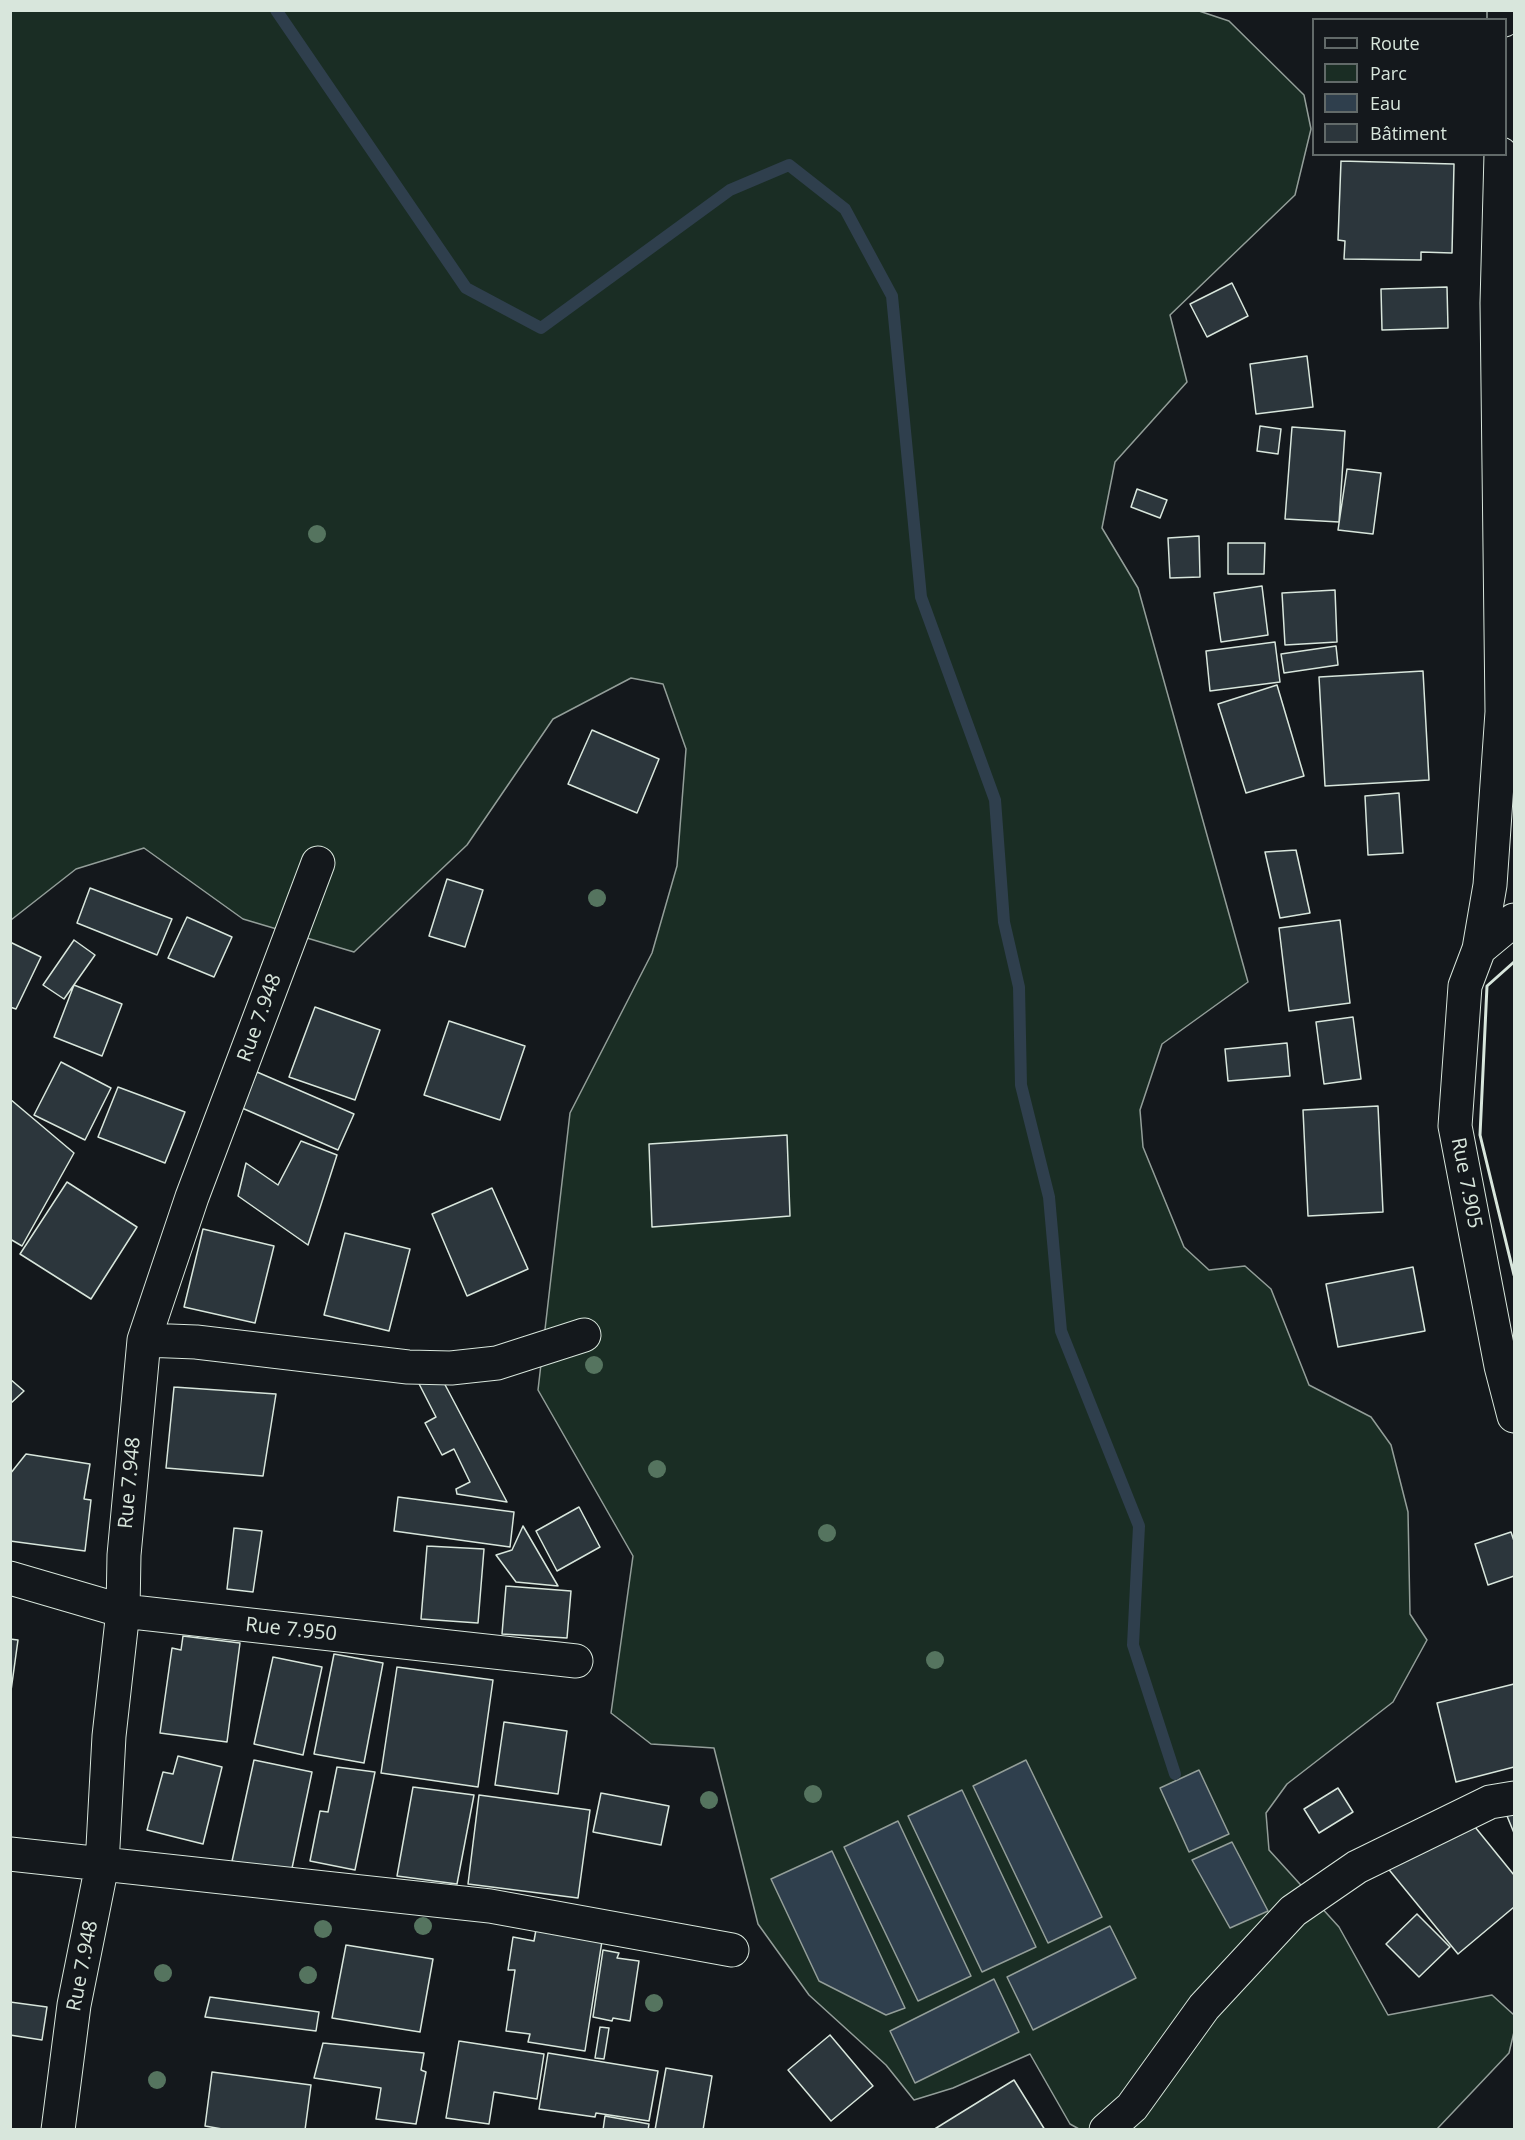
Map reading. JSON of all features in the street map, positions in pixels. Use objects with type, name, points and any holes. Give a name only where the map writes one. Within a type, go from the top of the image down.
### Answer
[{"type":"street","name":"Rue 7.905","points":[[1501,156],[1506,300],[1502,712],[1490,885],[1479,949],[1465,987],[1455,1126],[1502,1366],[1515,1416]]},
{"type":"street","name":"Rue 7.948","points":[[58,2130],[74,2005],[102,1865],[109,1736],[123,1611],[124,1555],[144,1340],[192,1197],[318,863]]},
{"type":"street","points":[[1479,949],[1515,920]]},
{"type":"street","points":[[144,1340],[196,1342],[408,1366],[451,1368],[496,1364],[584,1335]]},
{"type":"street","name":"Rue 7.950","points":[[10,1578],[123,1611],[576,1661]]},
{"type":"street","points":[[1106,2130],[1132,2107],[1204,2007],[1293,1911],[1357,1867],[1490,1802],[1515,1798]]},
{"type":"street","points":[[10,1854],[490,1906],[732,1950]]},
{"type":"green space","points":[[1196,10],[1229,21],[1304,95],[1311,129],[1295,195],[1170,315],[1187,382],[1115,462],[1102,528],[1138,588],[1248,982],[1162,1044],[1140,1110],[1143,1147],[1184,1247],[1209,1270],[1245,1266],[1271,1289],[1309,1385],[1371,1417],[1391,1445],[1408,1512],[1410,1614],[1427,1640],[1393,1702],[1287,1784],[1266,1813],[1269,1850],[1339,1927],[1388,2015],[1492,1995],[1514,2015],[1514,2032],[1509,2053],[1437,2129],[1079,2129],[1070,2124],[1030,2054],[953,2088],[914,2100],[886,2065],[809,1995],[758,1924],[714,1748],[651,1744],[611,1713],[633,1556],[538,1390],[570,1113],[652,953],[677,866],[686,749],[663,684],[631,678],[553,719],[467,845],[354,952],[243,919],[144,848],[76,869],[11,920],[11,11]]},
{"type":"water","points":[[1026,1760],[1102,1917],[1048,1943],[973,1786]]},
{"type":"water","points":[[1199,1770],[1229,1834],[1189,1852],[1160,1788]]},
{"type":"water","points":[[962,1790],[1036,1947],[982,1972],[908,1816]]},
{"type":"water","points":[[898,1821],[971,1976],[918,2001],[844,1847]]},
{"type":"water","points":[[1232,1842],[1268,1911],[1230,1928],[1192,1860]]},
{"type":"water","points":[[832,1851],[905,2008],[886,2015],[819,1981],[771,1879]]},
{"type":"water","points":[[1110,1926],[1136,1978],[1033,2030],[1007,1977]]},
{"type":"water","points":[[994,1979],[1019,2032],[915,2083],[890,2031]]},
{"type":"building","points":[[1341,161],[1454,164],[1452,253],[1421,252],[1421,260],[1344,259],[1345,241],[1338,240]]},
{"type":"building","points":[[1232,283],[1248,316],[1207,337],[1190,304]]},
{"type":"building","points":[[1447,287],[1448,328],[1382,330],[1381,289]]},
{"type":"building","points":[[1307,356],[1313,407],[1256,414],[1250,364]]},
{"type":"building","points":[[1260,426],[1281,429],[1278,454],[1257,451]]},
{"type":"building","points":[[1292,427],[1345,431],[1339,522],[1285,519]]},
{"type":"building","points":[[1347,469],[1381,473],[1373,534],[1338,530]]},
{"type":"building","points":[[1137,489],[1167,500],[1160,518],[1131,507]]},
{"type":"building","points":[[1199,536],[1200,577],[1170,578],[1168,538]]},
{"type":"building","points":[[1228,543],[1265,543],[1264,574],[1228,574]]},
{"type":"building","points":[[1262,586],[1268,635],[1221,642],[1214,593]]},
{"type":"building","points":[[1335,590],[1337,642],[1285,645],[1282,593]]},
{"type":"building","points":[[1275,642],[1280,682],[1210,691],[1206,651]]},
{"type":"building","points":[[1336,646],[1338,665],[1284,673],[1281,654]]},
{"type":"building","points":[[1423,671],[1429,780],[1325,786],[1319,677]]},
{"type":"building","points":[[1277,685],[1304,776],[1246,793],[1218,704]]},
{"type":"building","points":[[592,730],[659,759],[637,813],[568,784]]},
{"type":"building","points":[[1399,793],[1403,853],[1368,855],[1365,796]]},
{"type":"building","points":[[1296,850],[1310,913],[1280,918],[1265,852]]},
{"type":"building","points":[[447,879],[483,890],[465,947],[429,936]]},
{"type":"building","points":[[90,888],[172,919],[157,955],[77,923]]},
{"type":"building","points":[[187,917],[232,937],[214,977],[168,958]]},
{"type":"building","points":[[1340,920],[1350,1003],[1289,1011],[1279,928]]},
{"type":"building","points":[[74,940],[95,955],[64,999],[43,985]]},
{"type":"building","points":[[10,942],[41,957],[16,1009],[10,1007]]},
{"type":"building","points":[[74,985],[122,1004],[102,1056],[54,1037]]},
{"type":"building","points":[[315,1007],[380,1030],[355,1100],[289,1077]]},
{"type":"building","points":[[1353,1017],[1361,1079],[1324,1084],[1316,1022]]},
{"type":"building","points":[[449,1021],[525,1046],[500,1120],[424,1095]]},
{"type":"building","points":[[1287,1043],[1290,1076],[1228,1081],[1225,1049]]},
{"type":"building","points":[[61,1062],[111,1088],[85,1140],[34,1115]]},
{"type":"building","points":[[257,1072],[354,1114],[338,1150],[242,1108]]},
{"type":"building","points":[[118,1087],[185,1112],[165,1163],[98,1137]]},
{"type":"building","points":[[10,1099],[74,1153],[22,1246],[10,1239]]},
{"type":"building","points":[[1378,1106],[1383,1212],[1308,1216],[1303,1110]]},
{"type":"building","points":[[787,1135],[790,1216],[652,1227],[649,1144]]},
{"type":"building","points":[[301,1141],[337,1155],[308,1245],[238,1196],[246,1163],[278,1185]]},
{"type":"building","points":[[67,1182],[137,1227],[91,1299],[20,1254]]},
{"type":"building","points":[[492,1188],[528,1269],[467,1296],[432,1214]]},
{"type":"building","points":[[203,1229],[274,1246],[255,1323],[184,1307]]},
{"type":"building","points":[[345,1233],[410,1249],[389,1331],[324,1315]]},
{"type":"building","points":[[1413,1267],[1425,1331],[1338,1347],[1326,1284]]},
{"type":"building","points":[[415,1376],[442,1379],[507,1502],[457,1494],[456,1489],[470,1482],[454,1449],[442,1455],[425,1423],[436,1417]]},
{"type":"building","points":[[10,1379],[24,1391],[10,1404]]},
{"type":"building","points":[[174,1387],[276,1394],[263,1476],[166,1468]]},
{"type":"building","points":[[26,1454],[90,1464],[84,1499],[91,1500],[85,1551],[10,1541],[10,1474]]},
{"type":"building","points":[[398,1497],[514,1512],[510,1547],[394,1531]]},
{"type":"building","points":[[579,1507],[600,1547],[557,1571],[536,1531]]},
{"type":"building","points":[[523,1526],[558,1586],[516,1582],[496,1555],[512,1550]]},
{"type":"building","points":[[234,1528],[262,1531],[253,1592],[227,1589]]},
{"type":"building","points":[[1511,1532],[1514,1541],[1514,1576],[1488,1585],[1475,1544]]},
{"type":"building","points":[[427,1546],[484,1549],[478,1623],[421,1619]]},
{"type":"building","points":[[506,1586],[571,1591],[567,1638],[502,1634]]},
{"type":"building","points":[[183,1636],[240,1643],[227,1742],[160,1733],[172,1648],[181,1650]]},
{"type":"building","points":[[10,1639],[18,1640],[10,1698]]},
{"type":"building","points":[[334,1654],[383,1663],[364,1763],[314,1754]]},
{"type":"building","points":[[273,1657],[322,1667],[303,1755],[254,1744]]},
{"type":"building","points":[[397,1667],[493,1680],[478,1787],[381,1773]]},
{"type":"building","points":[[1514,1684],[1514,1767],[1456,1782],[1437,1703]]},
{"type":"building","points":[[504,1722],[567,1731],[558,1794],[495,1785]]},
{"type":"building","points":[[178,1756],[222,1767],[203,1844],[147,1830],[163,1772],[173,1774]]},
{"type":"building","points":[[254,1760],[312,1772],[291,1873],[232,1861]]},
{"type":"building","points":[[337,1767],[375,1772],[355,1870],[310,1861],[320,1811],[328,1812]]},
{"type":"building","points":[[413,1787],[474,1795],[457,1884],[397,1876]]},
{"type":"building","points":[[1338,1788],[1353,1812],[1319,1833],[1304,1809]]},
{"type":"building","points":[[601,1793],[669,1806],[661,1845],[593,1832]]},
{"type":"building","points":[[479,1795],[590,1810],[578,1898],[468,1884]]},
{"type":"building","points":[[1458,1806],[1514,1875],[1514,1907],[1458,1954],[1386,1866]]},
{"type":"building","points":[[1514,1812],[1514,1833],[1507,1816]]},
{"type":"building","points":[[1417,1914],[1450,1947],[1419,1977],[1386,1944]]},
{"type":"building","points":[[537,1924],[602,1941],[585,2051],[528,2042],[530,2034],[506,2031],[515,1970],[508,1970],[513,1937],[534,1941]]},
{"type":"building","points":[[346,1945],[433,1959],[420,2032],[332,2018]]},
{"type":"building","points":[[603,1950],[619,1953],[617,1958],[639,1961],[630,2021],[613,2018],[612,2021],[593,2017]]},
{"type":"building","points":[[210,1997],[319,2012],[316,2031],[205,2017]]},
{"type":"building","points":[[10,2002],[47,2007],[42,2040],[10,2035]]},
{"type":"building","points":[[600,2027],[609,2028],[604,2059],[595,2058]]},
{"type":"building","points":[[830,2035],[873,2086],[831,2121],[788,2070]]},
{"type":"building","points":[[459,2041],[544,2054],[537,2099],[494,2092],[489,2124],[446,2118]]},
{"type":"building","points":[[323,2043],[424,2053],[421,2070],[426,2072],[416,2124],[376,2119],[381,2088],[314,2078]]},
{"type":"building","points":[[548,2053],[658,2071],[649,2121],[596,2113],[595,2117],[539,2109]]},
{"type":"building","points":[[666,2068],[712,2076],[703,2130],[655,2130]]},
{"type":"building","points":[[212,2072],[311,2085],[305,2130],[228,2130],[205,2126]]},
{"type":"building","points":[[1014,2080],[1045,2130],[933,2130]]},
{"type":"building","points":[[605,2116],[649,2124],[648,2130],[603,2130]]},
{"type":"waterway","points":[[276,10],[466,288],[541,328],[730,190],[789,165],[845,209],[892,296],[921,597],[995,800],[1004,922],[1019,987],[1021,1085],[1049,1197],[1061,1331],[1139,1526],[1133,1645],[1175,1774]]},
{"type":"wall","points":[[1514,962],[1487,986],[1480,1135],[1514,1275]]}]
